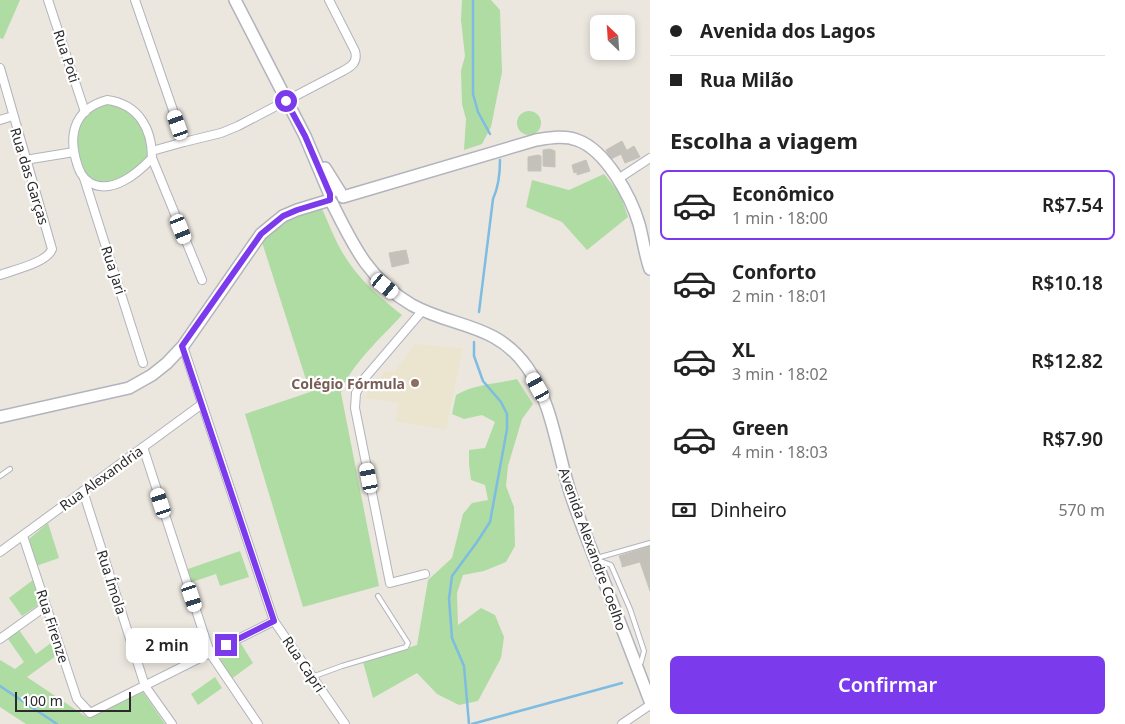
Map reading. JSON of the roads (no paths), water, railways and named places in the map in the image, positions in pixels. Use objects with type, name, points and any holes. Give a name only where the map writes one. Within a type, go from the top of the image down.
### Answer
[{"type":"main road","name":"Avenida Alexandre Coelho","points":[[235,0],[336,198],[345,229],[360,258],[372,274],[395,294],[423,310],[490,334],[516,354],[527,367],[543,399],[570,494],[650,701]]},
{"type":"main road","points":[[0,417],[130,388],[152,375],[167,363],[182,346],[261,234],[283,216],[336,198],[536,140],[562,137],[577,139],[588,145],[604,161],[618,179],[636,214],[650,269]]},
{"type":"street","name":"Rua Poti","points":[[48,0],[85,112]]},
{"type":"street","points":[[135,0],[184,142]]},
{"type":"street","points":[[202,280],[152,154],[151,140],[142,120],[127,105],[107,100],[98,103],[85,112],[78,120],[74,131],[74,152],[84,178],[96,185],[108,186],[121,182],[141,170],[152,154],[184,142],[231,129],[343,71],[355,62],[357,58],[355,51],[329,0]]},
{"type":"street","name":"Rua das Garças","points":[[0,68],[25,160],[51,244],[50,254],[40,261],[0,275]]},
{"type":"street","points":[[0,120],[13,116]]},
{"type":"street","points":[[25,160],[74,152]]},
{"type":"street","points":[[618,179],[650,158]]},
{"type":"street","name":"Rua Jari","points":[[84,178],[143,362]]},
{"type":"street","points":[[423,310],[364,379],[356,393],[355,408],[390,583],[425,574]]},
{"type":"street","name":"Rua Capri","points":[[182,346],[274,621],[344,724]]},
{"type":"street","name":"Rua Alexandria","points":[[0,552],[202,404]]},
{"type":"street","points":[[143,447],[210,653],[258,724]]},
{"type":"street","name":"Rua Ímola","points":[[83,492],[145,686],[172,724]]},
{"type":"street","name":"Rua Firenze","points":[[23,536],[77,699],[90,713],[145,686]]},
{"type":"street","points":[[0,639],[46,606]]},
{"type":"street","points":[[145,686],[274,621]]},
{"type":"street","points":[[622,724],[650,705]]},
{"type":"lane","points":[[0,476],[10,469]]},
{"type":"lane","points":[[595,559],[650,543]]},
{"type":"lane","points":[[312,677],[342,666],[406,648],[408,643],[378,596]]},
{"type":"waterway","points":[[473,0],[473,94],[478,112],[490,134]]},
{"type":"waterway","points":[[479,312],[493,199],[499,180],[500,160]]},
{"type":"waterway","points":[[469,724],[464,666],[452,638],[449,599],[452,576],[490,522],[507,429],[507,414],[501,402],[483,381],[474,356],[474,342]]},
{"type":"waterway","points":[[472,724],[622,683]]},
{"type":"waterway","points":[[0,686],[57,724]]},
{"type":"place","name":"Colégio Fórmula","points":[[415,383]]}]
